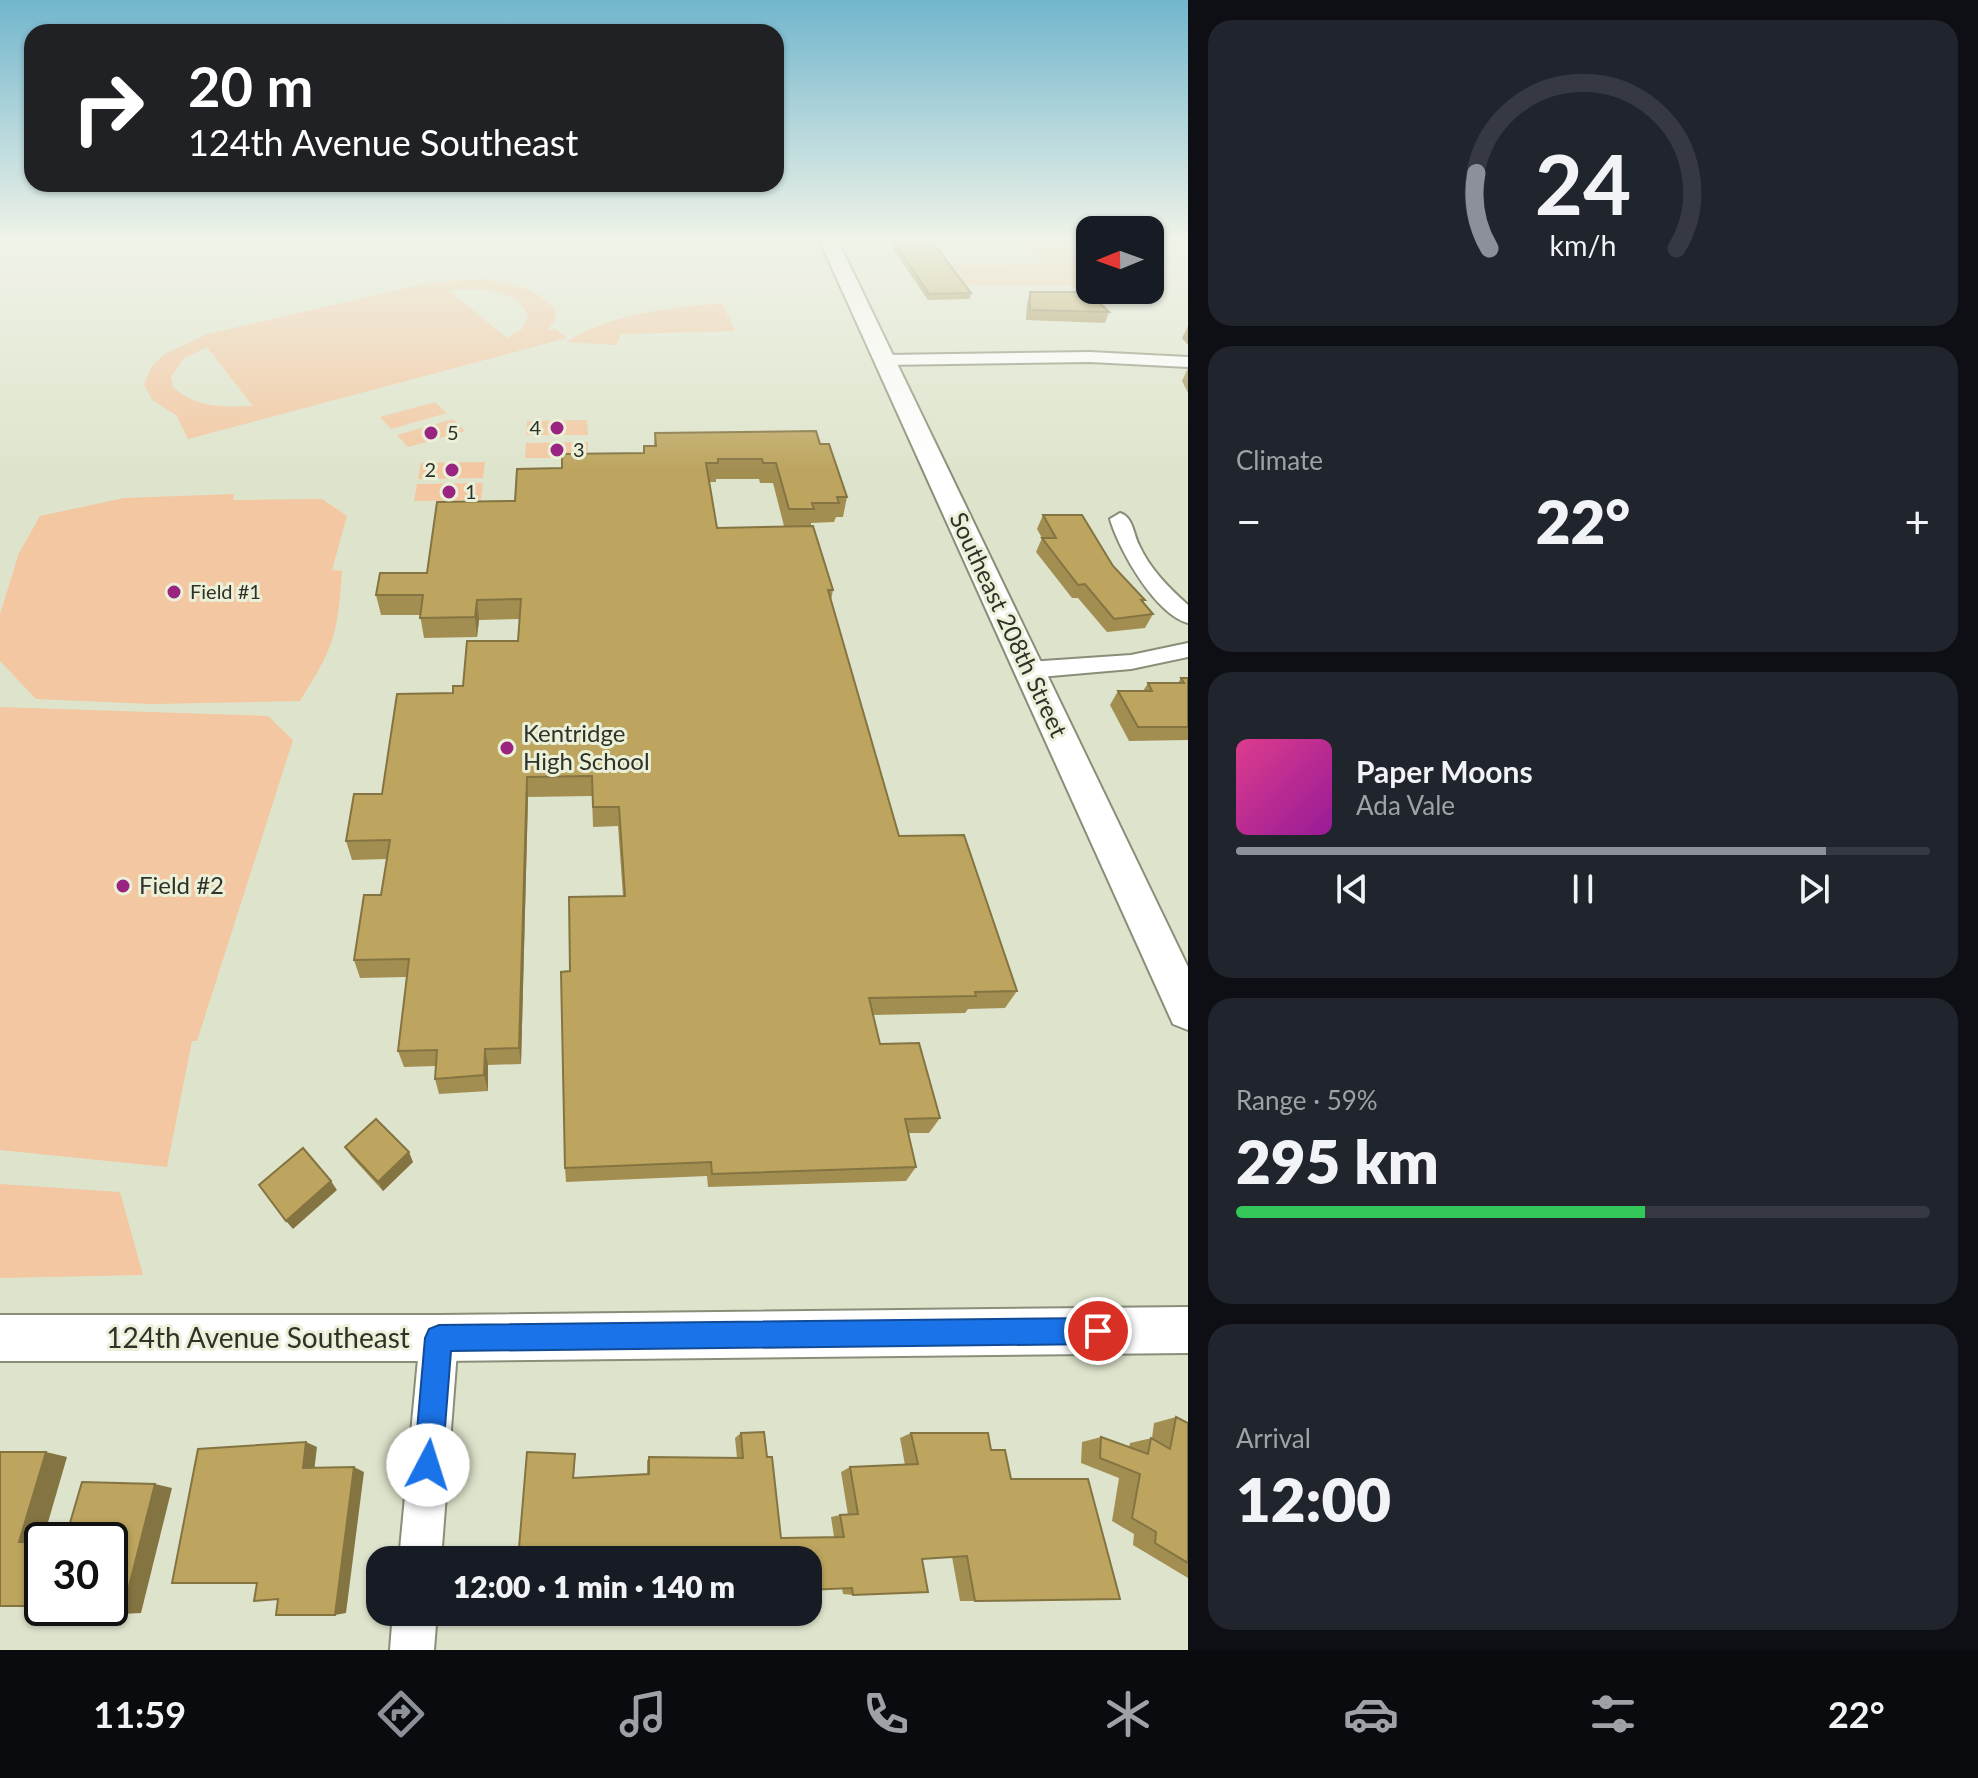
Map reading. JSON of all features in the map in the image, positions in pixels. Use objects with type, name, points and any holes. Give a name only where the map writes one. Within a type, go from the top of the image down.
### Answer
[{"type":"main road","name":"Southeast 208th Street","points":[[864,316],[1188,1011]]},
{"type":"street","points":[[885,360],[1105,357],[1188,362]]},
{"type":"street","points":[[1120,519],[1126,544],[1141,568],[1188,616]]},
{"type":"street","points":[[1028,670],[1131,662],[1188,650]]},
{"type":"street","name":"124th Avenue Southeast","points":[[0,1338],[439,1338],[1188,1330]]},
{"type":"street","points":[[421,1546],[439,1338]]},
{"type":"street","points":[[412,1650],[414,1626]]},
{"type":"shaded area","points":[[285,316],[480,316],[507,338],[522,329],[527,316],[555,316],[548,330],[556,329],[567,338],[188,439],[176,415],[152,400],[144,384],[152,366],[165,354],[207,334]],"holes":[[[207,347],[252,405],[200,403],[173,387],[171,377],[183,359]]]},
{"type":"shaded area","points":[[728,316],[735,331],[621,334],[616,345],[566,342],[622,318]]},
{"type":"shaded area","points":[[435,402],[447,413],[391,429],[380,417]]},
{"type":"shaded area","name":"5","points":[[453,419],[465,431],[408,447],[397,435]]},
{"type":"shaded area","name":"4","points":[[587,420],[588,435],[526,435],[527,421]]},
{"type":"shaded area","name":"3","points":[[588,442],[588,458],[525,458],[526,443]]},
{"type":"shaded area","name":"2","points":[[485,462],[483,478],[418,479],[421,463]]},
{"type":"shaded area","name":"1","points":[[483,483],[481,500],[414,501],[417,484]]},
{"type":"shaded area","name":"Field #1","points":[[234,494],[233,500],[322,499],[347,516],[332,570],[342,571],[336,625],[327,653],[300,701],[152,704],[36,699],[0,661],[0,614],[19,553],[40,516],[124,498]]},
{"type":"shaded area","name":"Field #2","points":[[0,707],[268,716],[293,740],[197,1041],[192,1041],[167,1167],[0,1150]]},
{"type":"shaded area","points":[[0,1184],[120,1192],[143,1275],[0,1278]]},
{"type":"building","points":[[816,431],[820,444],[829,444],[847,497],[837,497],[839,503],[812,503],[814,509],[789,509],[776,463],[763,463],[762,459],[718,459],[718,463],[706,463],[717,528],[813,526],[833,590],[828,590],[899,836],[964,835],[1017,991],[975,992],[976,996],[869,998],[880,1044],[919,1043],[940,1118],[905,1119],[916,1167],[712,1174],[711,1162],[565,1168],[561,972],[570,971],[569,897],[625,896],[619,807],[593,807],[592,776],[527,777],[519,1048],[485,1049],[484,1075],[435,1079],[437,1050],[398,1051],[409,959],[354,960],[364,895],[381,895],[390,840],[346,841],[354,794],[382,794],[397,694],[453,693],[453,686],[463,686],[467,641],[518,641],[521,599],[477,600],[475,617],[420,618],[423,595],[376,595],[380,573],[427,573],[437,502],[515,501],[517,469],[562,468],[562,454],[644,453],[644,446],[656,446],[655,433]]},
{"type":"building","points":[[1043,515],[1082,515],[1113,566],[1145,600],[1141,600],[1153,614],[1114,619],[1085,584],[1078,585],[1042,538],[1056,538]]},
{"type":"building","points":[[1181,678],[1188,678],[1188,727],[1138,727],[1118,691],[1152,691],[1148,683],[1184,683]]},
{"type":"building","points":[[376,1119],[409,1152],[378,1182],[345,1147]]},
{"type":"building","points":[[303,1148],[331,1181],[286,1221],[259,1185]]},
{"type":"building","points":[[1176,1417],[1188,1423],[1188,1563],[1155,1543],[1156,1532],[1132,1518],[1140,1474],[1100,1458],[1101,1437],[1148,1454],[1151,1438],[1170,1449]]},
{"type":"building","points":[[764,1432],[767,1457],[772,1457],[781,1538],[844,1537],[840,1515],[858,1514],[850,1467],[918,1464],[911,1433],[988,1433],[991,1450],[1005,1450],[1011,1479],[1088,1479],[1120,1599],[975,1601],[967,1556],[922,1559],[928,1592],[853,1595],[852,1588],[822,1589],[822,1546],[519,1546],[527,1452],[575,1454],[573,1478],[649,1474],[649,1457],[743,1458],[741,1433]]},
{"type":"building","points":[[306,1442],[303,1468],[354,1467],[335,1615],[276,1615],[278,1599],[254,1601],[257,1583],[172,1583],[198,1449]]},
{"type":"building","points":[[0,1452],[46,1452],[19,1542],[24,1542],[24,1606],[0,1606]]},
{"type":"building","points":[[82,1482],[155,1484],[128,1590],[128,1522],[70,1522]]},
{"type":"place","name":"4","points":[[557,428]]},
{"type":"place","name":"5","points":[[431,433]]},
{"type":"place","name":"3","points":[[557,450]]},
{"type":"place","name":"2","points":[[452,470]]},
{"type":"place","name":"1","points":[[449,492]]},
{"type":"place","name":"Field #1","points":[[174,592]]},
{"type":"place","name":"Kentridge High School","points":[[507,748]]},
{"type":"place","name":"Field #2","points":[[123,886]]},
{"type":"route","points":[[428,1465],[439,1338],[1098,1331]]}]
